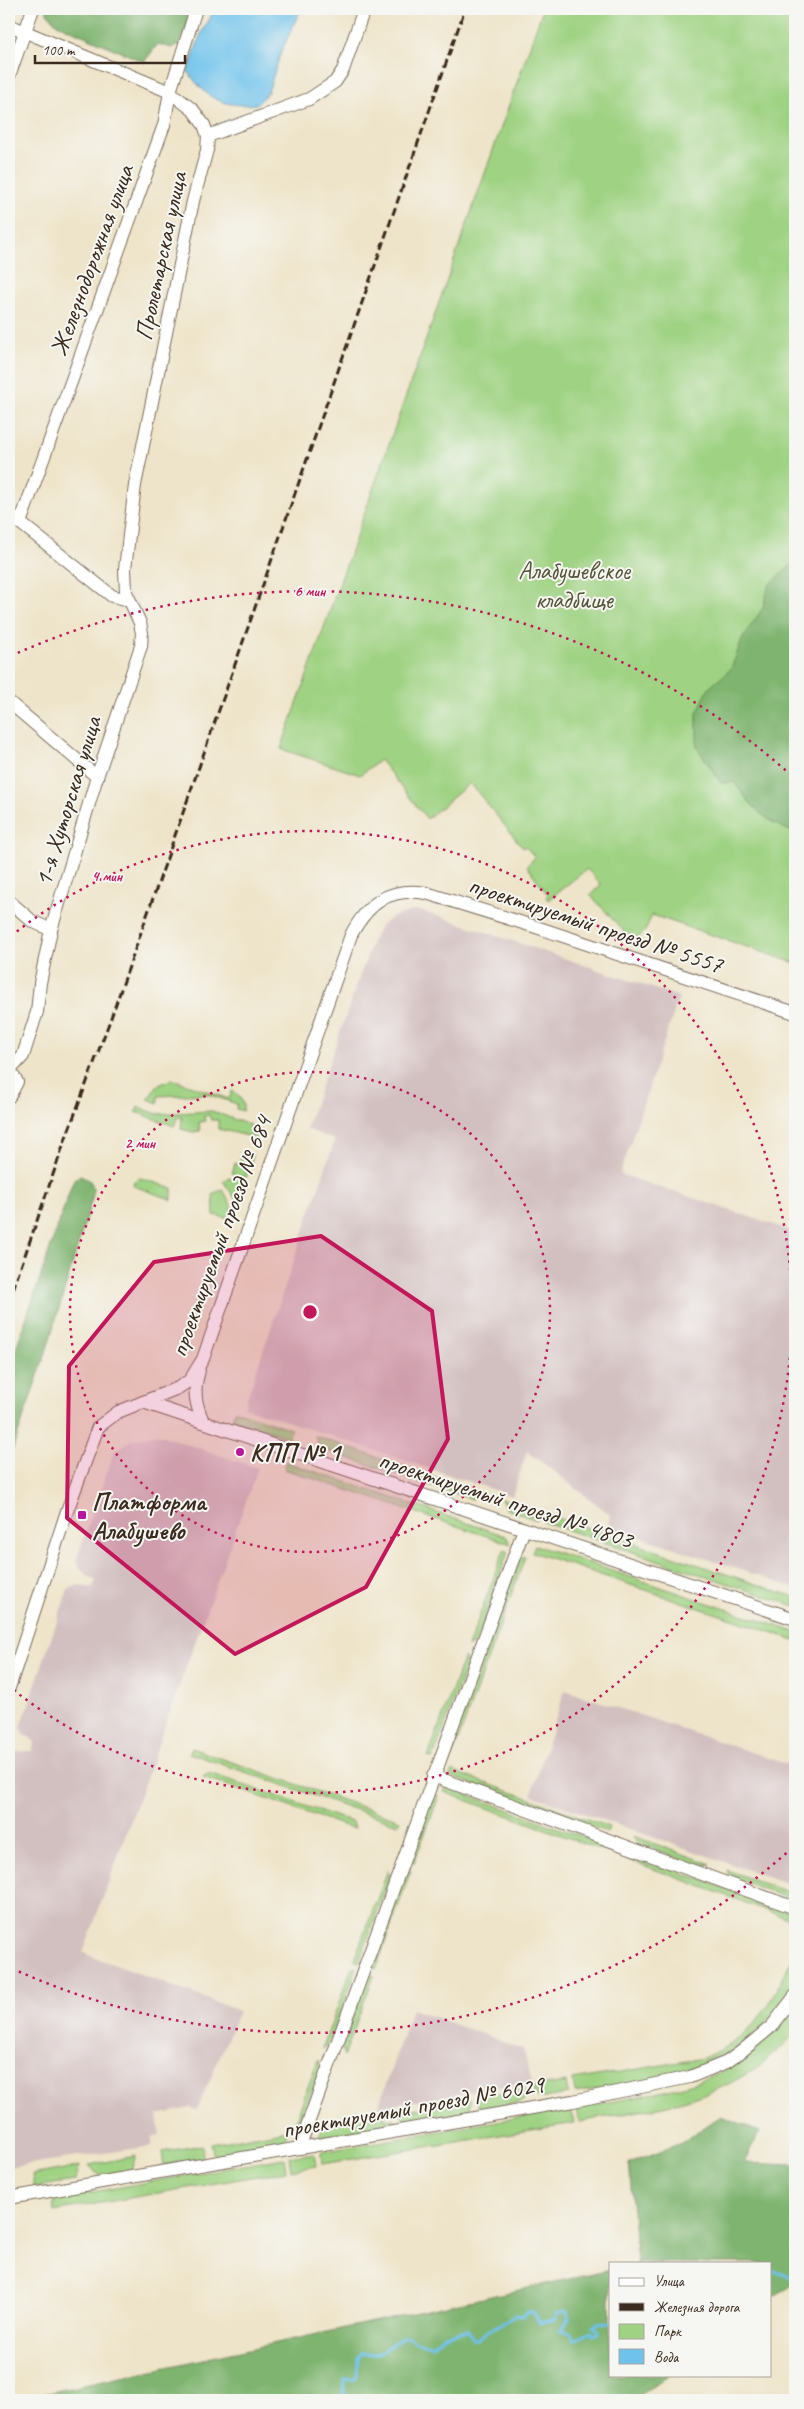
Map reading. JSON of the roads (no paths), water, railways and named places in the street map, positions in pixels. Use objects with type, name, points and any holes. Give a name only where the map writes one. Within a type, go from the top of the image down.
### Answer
[{"type":"street","points":[[9,76],[33,9]]},
{"type":"street","name":"Железнодорожная улица","points":[[20,523],[164,125],[170,92],[196,9]]},
{"type":"street","points":[[9,25],[170,92],[193,110],[204,125],[208,136],[309,99],[335,82],[343,70],[364,9]]},
{"type":"street","name":"Пролетарская улица","points":[[129,600],[126,592],[125,569],[135,485],[193,201],[207,150],[208,136]]},
{"type":"street","points":[[9,514],[112,596],[129,600]]},
{"type":"street","name":"1-я Хуторская улица","points":[[9,1097],[17,1082],[9,1069],[23,1056],[37,1012],[51,930],[97,777],[140,646],[142,633],[140,623],[129,600]]},
{"type":"street","points":[[9,702],[97,777]]},
{"type":"street","name":"проектируемый проезд № 5557","points":[[382,898],[396,893],[411,891],[453,900],[795,1013]]},
{"type":"street","name":"проектируемый проезд № 684","points":[[9,1688],[92,1437],[102,1421],[110,1416],[178,1388],[190,1380],[203,1359],[351,935],[364,913],[382,898]]},
{"type":"street","points":[[9,901],[32,921],[51,930]]},
{"type":"street","points":[[203,1359],[194,1392],[195,1401],[203,1421]]},
{"type":"street","name":"проектируемый проезд № 4803","points":[[143,1402],[795,1619]]},
{"type":"street","points":[[299,2148],[524,1529]]},
{"type":"street","points":[[433,1776],[795,1908]]},
{"type":"street","name":"проектируемый проезд № 6029","points":[[9,2198],[573,2101],[690,2077],[727,2062],[742,2052],[772,2026],[795,1996]]},
{"type":"water","points":[[213,9],[301,9],[281,52],[268,92],[257,104],[225,103],[216,99],[201,88],[187,70],[192,61],[199,38]]},
{"type":"waterway","points":[[772,2271],[784,2274],[795,2284]]},
{"type":"waterway","points":[[334,2400],[344,2394],[345,2379],[353,2380],[357,2376],[358,2358],[362,2353],[380,2353],[404,2336],[411,2337],[414,2342],[432,2345],[444,2335],[468,2330],[473,2339],[478,2339],[481,2335],[515,2315],[523,2316],[527,2312],[533,2313],[539,2323],[556,2319],[556,2313],[566,2311],[570,2319],[560,2331],[570,2332],[574,2340],[591,2332],[593,2335],[599,2333],[599,2330],[593,2327],[598,2323],[609,2322]]},
{"type":"railway","points":[[9,1301],[64,1143],[112,1015],[465,9]]},
{"type":"place","name":"КПП № 1","points":[[240,1452]]},
{"type":"place","name":"Платформа Алабушево","points":[[82,1515]]},
{"type":"park label","name":"Алабушевское кладбище","points":[[574,584]]}]
